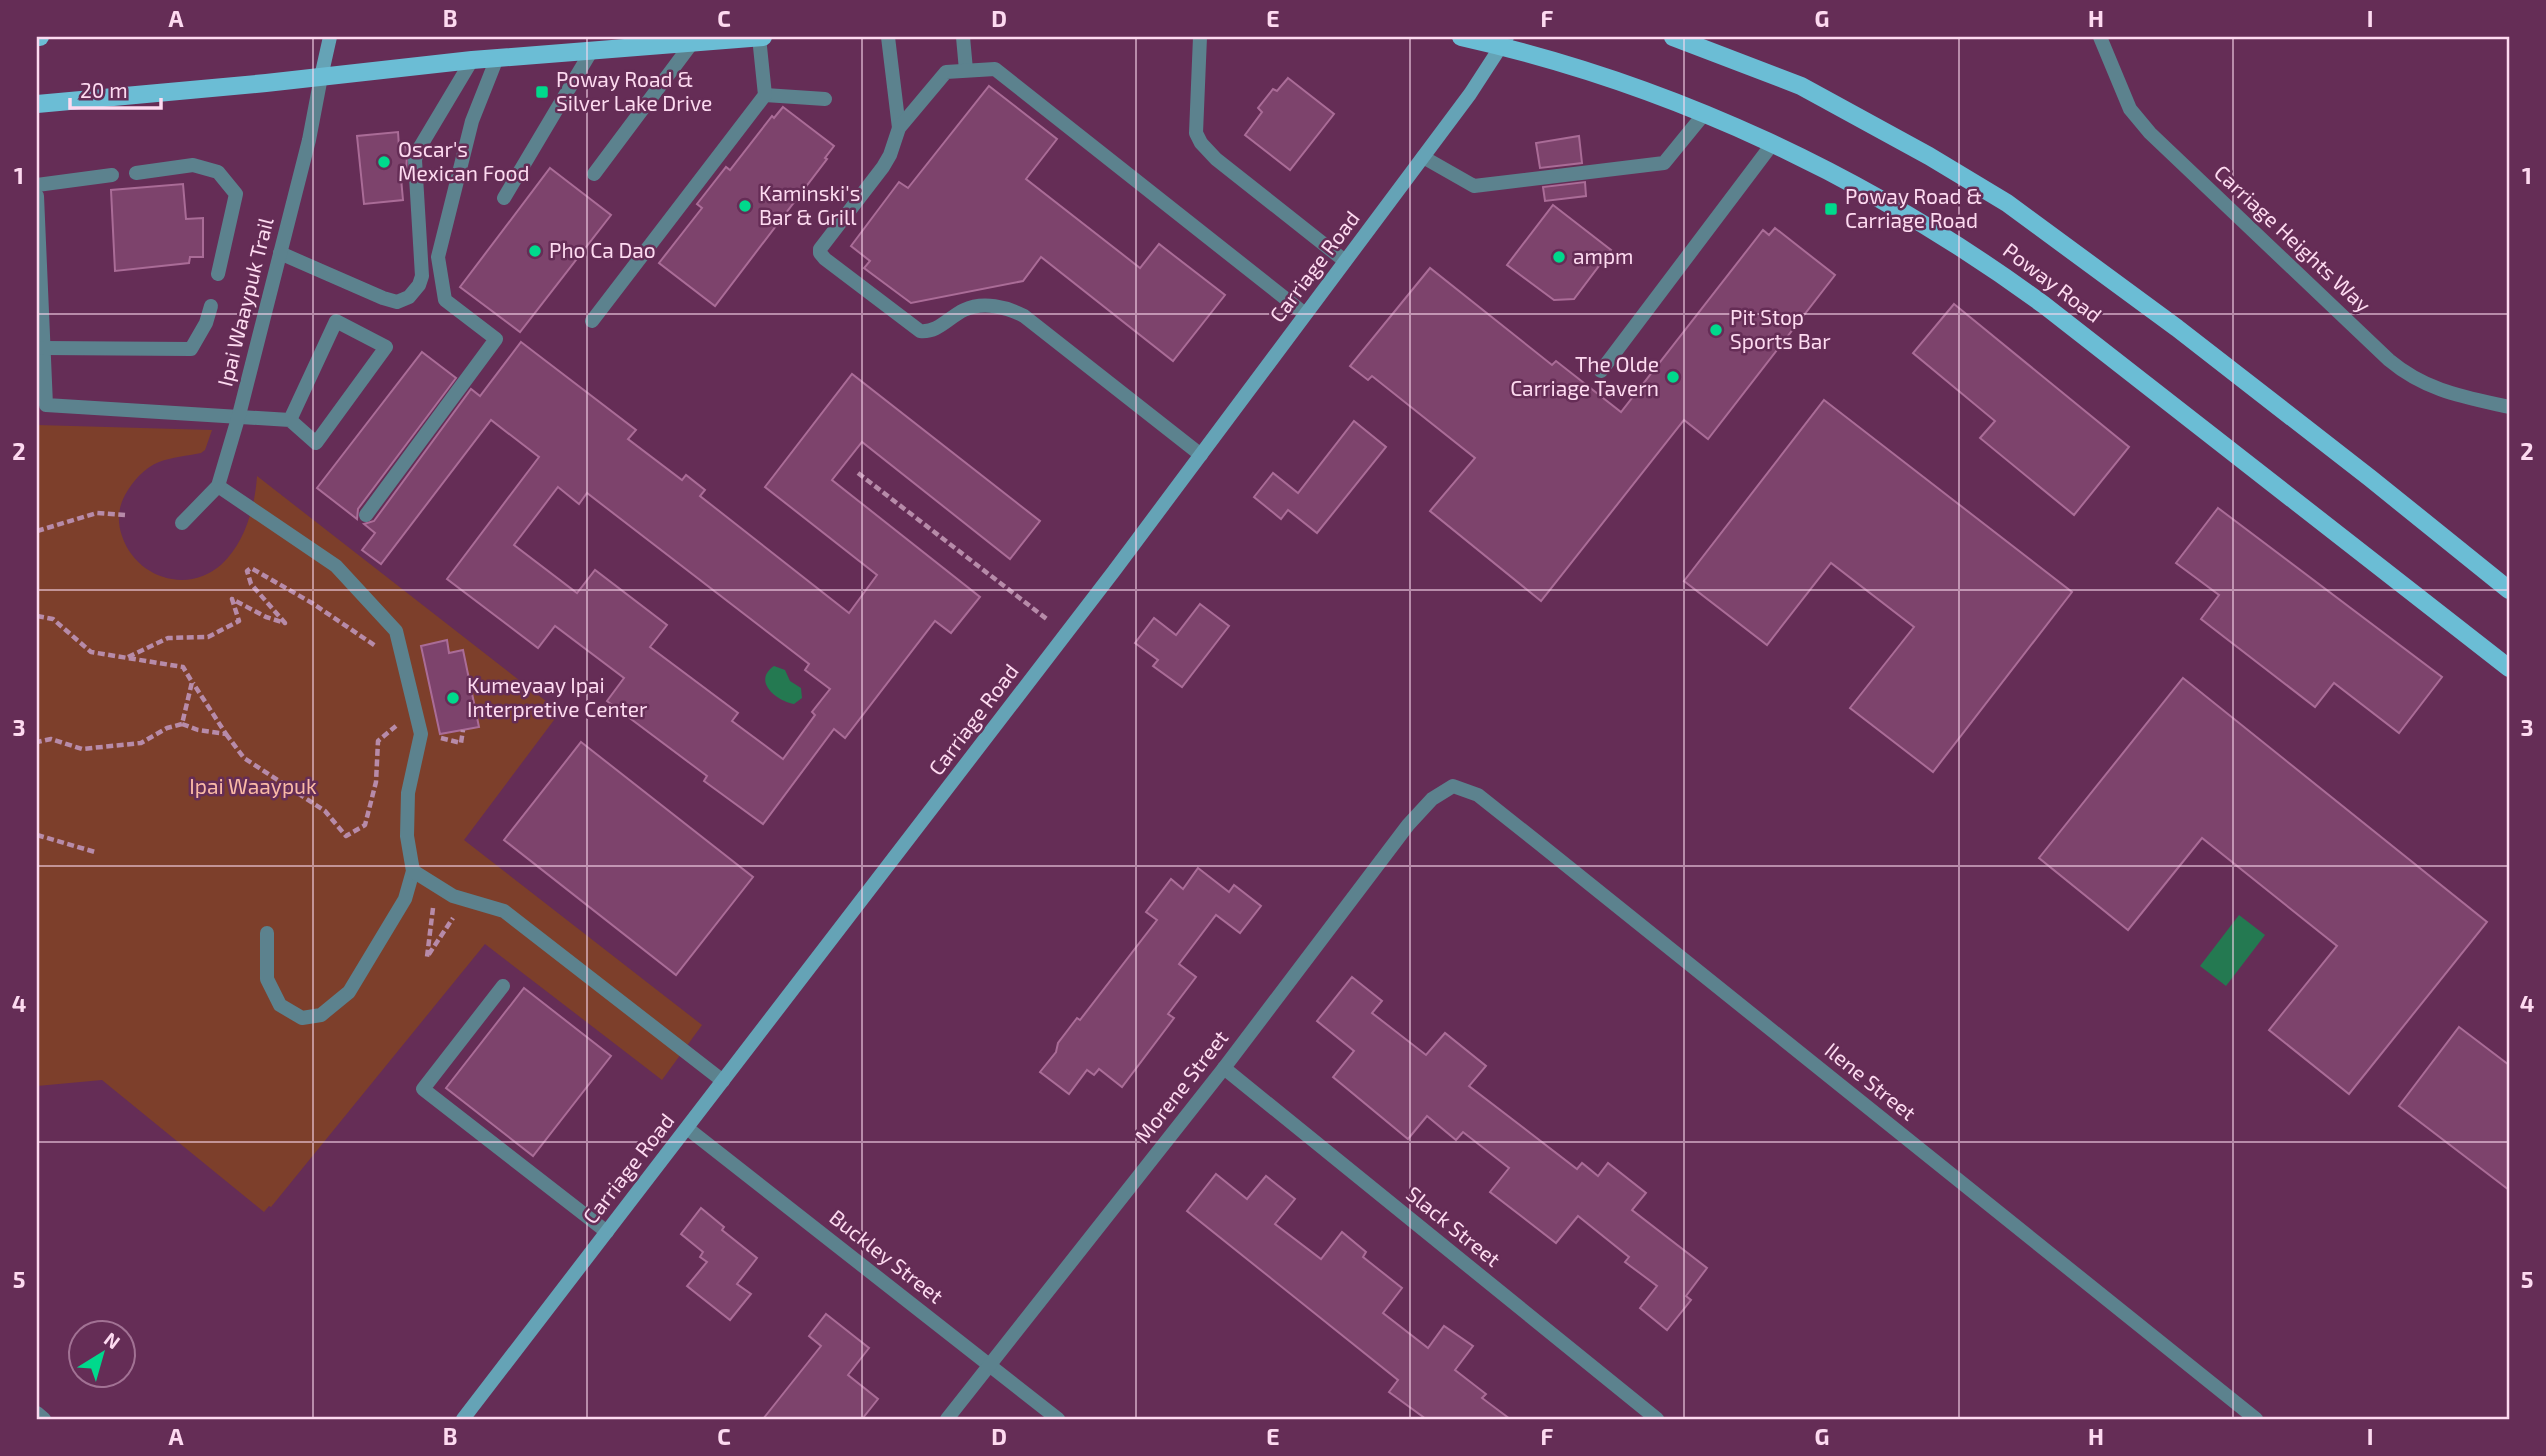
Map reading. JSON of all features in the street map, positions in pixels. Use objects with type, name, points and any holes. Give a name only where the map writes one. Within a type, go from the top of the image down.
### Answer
[{"type":"main road","points":[[37,104],[472,60],[761,37]]},
{"type":"main road","name":"Poway Road","points":[[1461,37],[1504,41],[1704,114],[1773,143],[1866,191],[1983,260],[2055,313],[2509,668]]},
{"type":"main road","name":"Poway Road","points":[[1673,37],[1801,86],[1930,156],[2007,203],[2177,328],[2371,478],[2509,590]]},
{"type":"street","points":[[321,77],[330,37]]},
{"type":"street","points":[[592,321],[765,94],[761,37]]},
{"type":"street","points":[[888,37],[899,128]]},
{"type":"street","points":[[963,37],[966,69]]},
{"type":"street","points":[[1200,37],[1196,132],[1201,143],[1216,159],[1345,261]]},
{"type":"street","name":"Carriage Heights Way","points":[[2101,37],[2130,109],[2150,133],[2389,360],[2404,373],[2450,394],[2509,407]]},
{"type":"street","name":"Carriage Road","points":[[463,1419],[1066,634],[1423,157],[1504,41]]},
{"type":"street","points":[[594,174],[692,43]]},
{"type":"street","points":[[504,198],[592,50]]},
{"type":"street","points":[[366,515],[496,339],[445,300],[438,257],[472,121],[497,58]]},
{"type":"street","points":[[280,253],[383,298],[397,302],[410,297],[419,285],[423,265],[416,152],[472,60]]},
{"type":"street","points":[[1201,455],[1024,316],[1012,310],[976,307],[965,310],[929,332],[920,331],[825,259],[820,249],[883,167],[899,128],[946,72],[989,68],[1002,74],[1305,314]]},
{"type":"street","name":"Ipai Waaypuk Trail","points":[[182,523],[218,486],[239,415],[309,140],[321,77]]},
{"type":"street","points":[[765,94],[825,99]]},
{"type":"street","points":[[1423,157],[1474,186],[1664,163],[1704,114]]},
{"type":"street","points":[[1601,371],[1773,143]]},
{"type":"street","points":[[136,173],[193,165],[218,172],[236,194],[218,274]]},
{"type":"street","points":[[37,185],[112,175]]},
{"type":"street","points":[[37,195],[46,405],[290,420],[316,443],[386,347],[336,321],[290,420]]},
{"type":"street","points":[[44,348],[191,349],[206,323],[211,306]]},
{"type":"street","points":[[218,486],[336,566],[396,631],[421,734],[408,793],[407,836],[413,871],[405,899],[349,992],[321,1015],[302,1018],[280,1004],[267,979],[267,933]]},
{"type":"street","name":"Morene Street","points":[[947,1419],[1224,1068],[1408,825],[1432,799],[1453,786]]},
{"type":"street","name":"Ilene Street","points":[[1453,786],[1478,795],[2256,1419]]},
{"type":"street","points":[[413,871],[453,896],[504,911],[723,1081]]},
{"type":"street","points":[[503,986],[423,1089],[607,1232]]},
{"type":"street","name":"Slack Street","points":[[1224,1068],[1657,1419]]},
{"type":"street","name":"Buckley Street","points":[[687,1128],[1058,1419]]},
{"type":"street","points":[[37,1413],[44,1419]]},
{"type":"path","points":[[858,473],[1066,634]]},
{"type":"path","points":[[37,531],[97,513],[125,515]]},
{"type":"path","points":[[128,657],[168,638],[208,637],[239,621],[232,599],[266,617],[285,623],[251,584],[247,571],[251,568],[368,640]]},
{"type":"path","points":[[37,616],[53,619],[91,652],[183,667],[244,758],[325,811],[346,836],[365,825],[376,782],[378,741],[397,726]]},
{"type":"path","points":[[182,724],[192,682]]},
{"type":"path","points":[[37,742],[51,740],[82,749],[141,743],[167,728],[182,724],[198,730],[226,734]]},
{"type":"path","points":[[421,734],[461,743],[463,730]]},
{"type":"path","points":[[37,835],[95,852]]},
{"type":"path","points":[[435,885],[427,957],[465,899]]},
{"type":"green space","name":"Ipai Waaypuk","points":[[37,425],[212,430],[205,450],[201,453],[169,459],[148,468],[139,475],[125,495],[120,510],[120,531],[129,551],[139,562],[164,577],[179,580],[194,579],[222,564],[243,535],[254,500],[257,476],[560,712],[464,840],[702,1025],[662,1080],[485,944],[271,1207],[264,1212],[102,1080],[37,1086]]},
{"type":"shaded area","points":[[774,666],[785,670],[790,681],[801,688],[802,698],[794,704],[780,699],[769,690],[765,678]]},
{"type":"shaded area","points":[[2239,915],[2265,935],[2226,986],[2200,966]]},
{"type":"building","points":[[1288,78],[1334,114],[1290,170],[1245,135],[1262,112],[1258,108],[1273,89],[1277,91]]},
{"type":"building","points":[[989,86],[1057,139],[1026,179],[1140,268],[1159,244],[1225,295],[1173,361],[1041,257],[1023,281],[911,303],[864,268],[870,261],[851,246],[899,182],[908,188]]},
{"type":"building","name":"Kaminski's Bar & Grill","points":[[783,107],[834,146],[825,158],[827,159],[715,306],[659,263],[702,208],[697,204],[726,167],[730,170],[772,116],[774,118]]},
{"type":"building","name":"Oscar's Mexican Food","points":[[398,132],[399,147],[406,146],[407,153],[406,177],[401,178],[403,200],[364,204],[357,136]]},
{"type":"building","points":[[1579,136],[1582,163],[1540,168],[1536,143]]},
{"type":"building","name":"Pho Ca Dao","points":[[550,168],[611,215],[520,332],[460,287]]},
{"type":"building","points":[[1585,182],[1586,196],[1545,201],[1543,187]]},
{"type":"building","points":[[183,184],[186,219],[203,218],[203,257],[190,257],[189,263],[115,271],[111,190]]},
{"type":"building","name":"ampm","points":[[1553,205],[1611,250],[1574,299],[1554,300],[1507,265]]},
{"type":"building","points":[[1775,228],[1835,275],[1708,439],[1684,420],[1541,601],[1430,511],[1475,458],[1372,376],[1368,380],[1350,366],[1430,268],[1552,365],[1556,361],[1621,412],[1763,230],[1769,235]]},
{"type":"building","points":[[1954,304],[2129,447],[2074,515],[1980,438],[1995,421],[1913,353]]},
{"type":"building","points":[[521,342],[636,430],[628,439],[682,480],[686,475],[705,490],[700,496],[849,613],[877,575],[765,487],[852,374],[1040,521],[1010,559],[862,442],[832,480],[980,597],[951,633],[935,621],[845,738],[834,729],[763,824],[704,781],[707,776],[607,701],[624,678],[555,626],[538,648],[447,579],[539,457],[491,420],[381,564],[362,550],[375,533],[364,524],[374,521],[471,389],[480,396]],"holes":[[[558,487],[579,504],[587,493],[809,664],[805,670],[830,689],[812,712],[815,715],[783,759],[732,721],[738,713],[650,647],[667,625],[595,570],[577,593],[514,545]]]},
{"type":"building","points":[[422,352],[456,378],[358,509],[357,519],[317,488]]},
{"type":"building","points":[[1824,400],[2072,592],[1933,772],[1850,708],[1914,627],[1831,563],[1767,645],[1684,581]]},
{"type":"building","points":[[1354,421],[1386,447],[1317,533],[1288,510],[1281,519],[1254,497],[1273,473],[1298,493]]},
{"type":"building","points":[[2218,508],[2442,677],[2399,733],[2334,683],[2315,707],[2201,619],[2219,595],[2176,563]]},
{"type":"building","points":[[1200,604],[1229,626],[1182,687],[1153,666],[1158,660],[1135,643],[1154,618],[1176,635]]},
{"type":"building","name":"Kumeyaay Ipai Interpretive Center","points":[[447,640],[449,653],[463,650],[479,727],[440,734],[421,646]]},
{"type":"building","points":[[2183,678],[2487,922],[2349,1094],[2269,1030],[2337,946],[2202,838],[2128,930],[2039,858]]},
{"type":"building","points":[[581,742],[753,877],[676,975],[504,840]]},
{"type":"building","points":[[1198,868],[1229,892],[1234,885],[1261,906],[1240,933],[1216,915],[1179,964],[1196,977],[1168,1014],[1174,1018],[1122,1087],[1099,1069],[1094,1075],[1087,1070],[1069,1094],[1040,1072],[1077,1018],[1080,1020],[1157,920],[1146,912],[1171,879],[1183,889]]},
{"type":"building","points":[[1352,977],[1382,1001],[1372,1013],[1426,1055],[1445,1033],[1486,1066],[1469,1086],[1577,1169],[1582,1163],[1598,1176],[1608,1163],[1646,1193],[1632,1210],[1707,1268],[1686,1296],[1691,1300],[1667,1330],[1640,1308],[1657,1286],[1625,1262],[1629,1257],[1578,1216],[1556,1243],[1490,1192],[1509,1168],[1463,1132],[1456,1140],[1427,1116],[1408,1139],[1333,1077],[1354,1051],[1317,1021]]},
{"type":"building","points":[[524,988],[611,1056],[533,1156],[446,1088]]},
{"type":"building","points":[[2459,1027],[2509,1065],[2509,1190],[2399,1106]]},
{"type":"building","points":[[1216,1174],[1247,1199],[1266,1176],[1295,1199],[1275,1224],[1321,1259],[1342,1232],[1366,1252],[1363,1257],[1402,1288],[1383,1313],[1428,1348],[1444,1326],[1473,1346],[1455,1370],[1486,1394],[1482,1398],[1510,1419],[1426,1419],[1389,1392],[1398,1380],[1187,1211]]},
{"type":"building","points":[[701,1208],[724,1227],[722,1230],[757,1258],[737,1284],[751,1294],[730,1320],[687,1286],[707,1262],[700,1257],[703,1252],[681,1234]]},
{"type":"building","points":[[826,1314],[869,1348],[848,1375],[878,1399],[862,1419],[763,1419],[821,1346],[809,1336]]},
{"type":"place","name":"Poway Road & Silver Lake Drive","points":[[542,92]]},
{"type":"place","name":"Oscar's Mexican Food","points":[[384,162]]},
{"type":"place","name":"Kaminski's Bar & Grill","points":[[745,206]]},
{"type":"place","name":"Poway Road & Carriage Road","points":[[1831,209]]},
{"type":"place","name":"Pho Ca Dao","points":[[535,251]]},
{"type":"place","name":"ampm","points":[[1559,257]]},
{"type":"place","name":"Pit Stop Sports Bar","points":[[1716,330]]},
{"type":"place","name":"The Olde Carriage Tavern","points":[[1673,377]]},
{"type":"place","name":"Kumeyaay Ipai Interpretive Center","points":[[453,698]]}]
